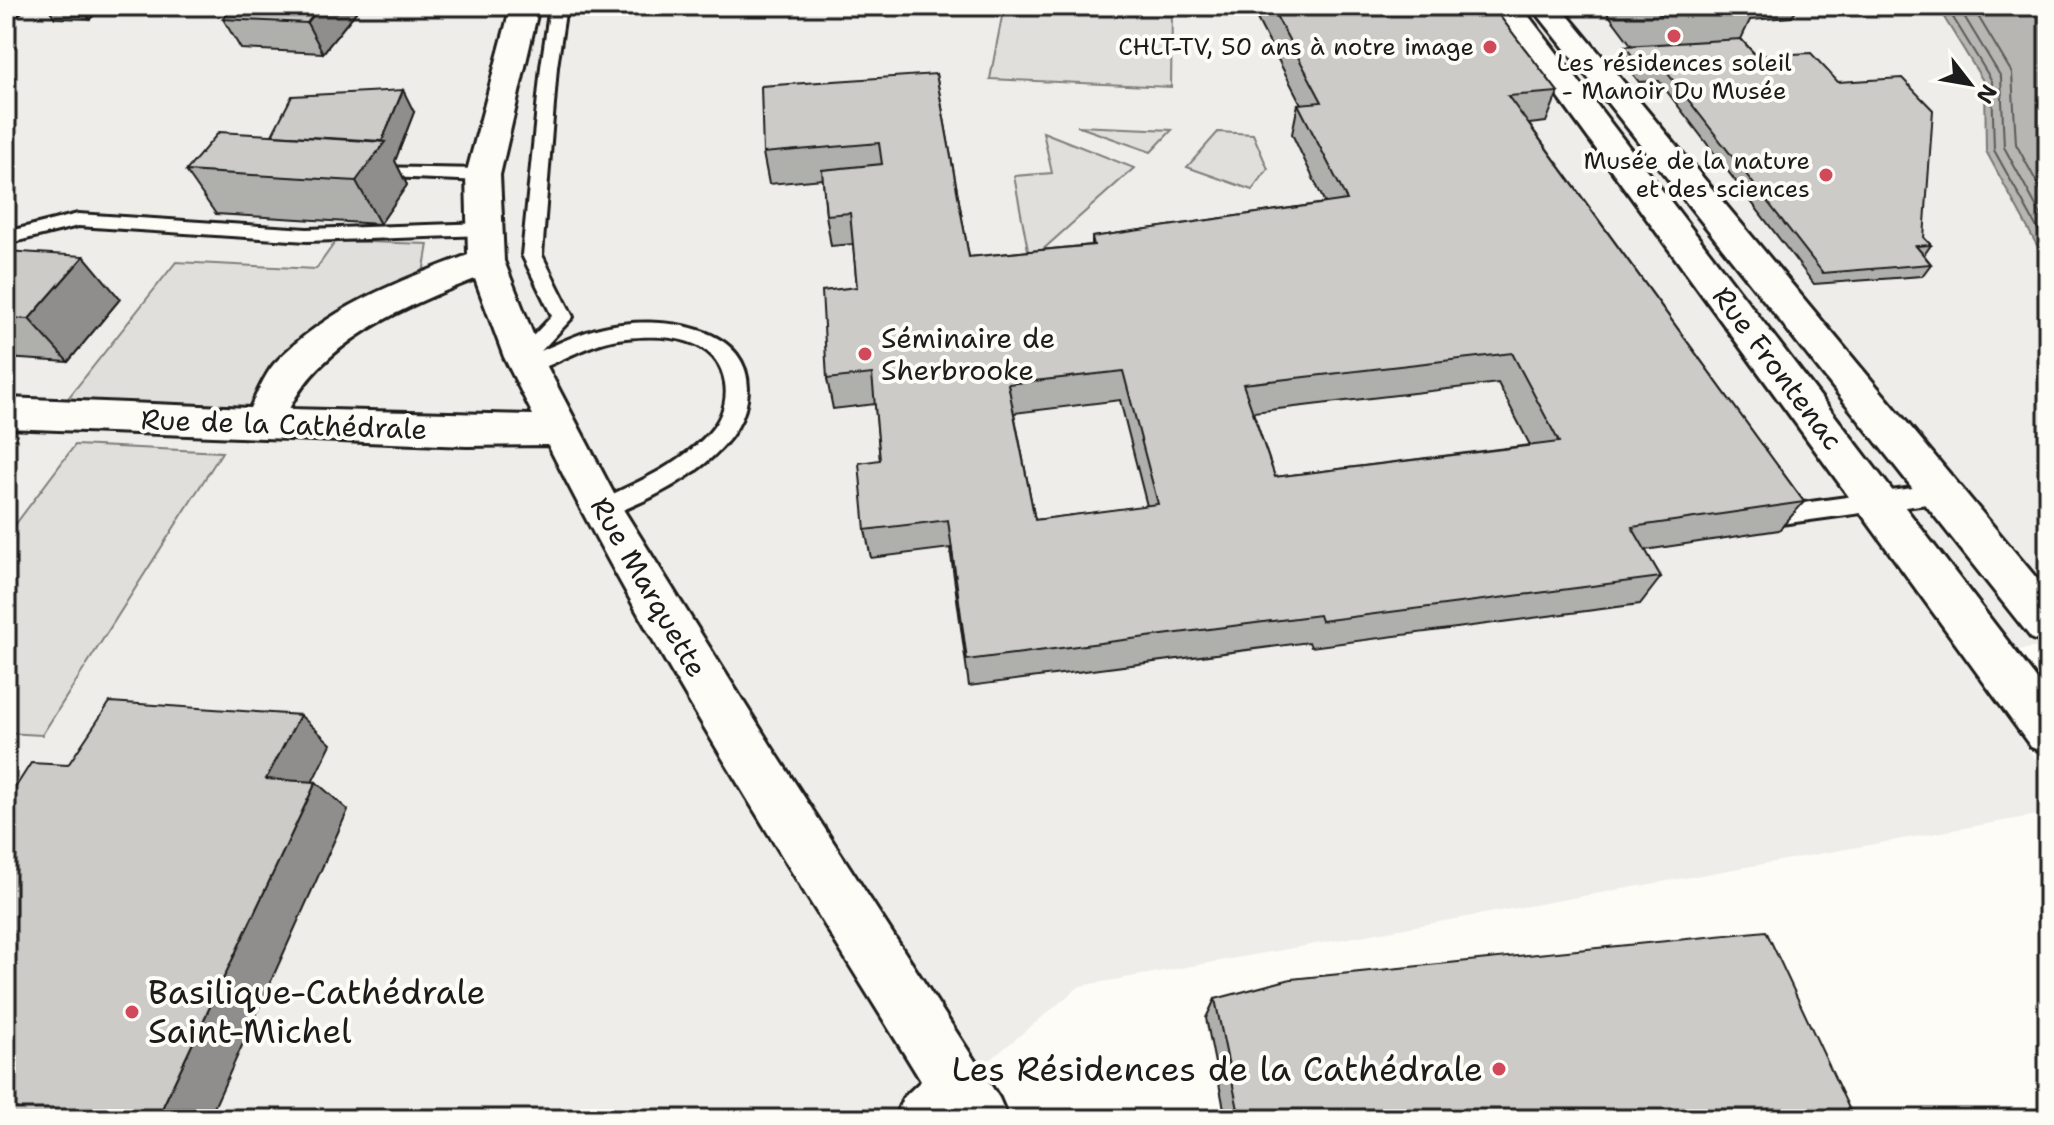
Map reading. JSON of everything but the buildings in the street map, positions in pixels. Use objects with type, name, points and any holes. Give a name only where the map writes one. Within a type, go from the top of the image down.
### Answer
[{"type":"street","name":"Rue Marquette","points":[[525,6],[483,175],[486,245],[525,362],[563,430],[601,509],[755,765],[952,1109]]},
{"type":"street","name":"Rue Frontenac","points":[[1506,6],[2048,732]]},
{"type":"street","name":"Rue Frontenac","points":[[1545,6],[2048,625]]},
{"type":"street","points":[[262,423],[287,375],[352,320],[421,286],[486,245]]},
{"type":"street","name":"Rue de la Cathédrale","points":[[6,413],[467,431],[563,430]]},
{"type":"lane","points":[[525,362],[563,317],[532,255],[549,67],[558,6]]},
{"type":"lane","points":[[356,172],[483,175]]},
{"type":"lane","points":[[6,238],[78,220],[486,245]]},
{"type":"lane","points":[[525,362],[603,334],[635,330],[684,332],[709,341],[727,354],[737,373],[737,395],[732,416],[718,438],[671,477],[601,509]]},
{"type":"lane","points":[[1781,515],[1942,493]]},
{"type":"shaded area","points":[[6,6],[1937,6],[1985,84],[1986,152],[2040,251],[2048,260],[2048,646],[1962,657],[2048,777],[2048,813],[1080,986],[956,1088],[924,1119],[6,1119]]},
{"type":"shaded area","points":[[1004,6],[1172,12],[1171,87],[990,79]]},
{"type":"shaded area","points":[[1077,126],[1172,130],[1151,152]]},
{"type":"shaded area","points":[[1043,132],[1134,168],[1030,261],[1014,176],[1052,173]]},
{"type":"shaded area","points":[[1218,132],[1253,134],[1268,169],[1252,190],[1187,167]]},
{"type":"shaded area","points":[[336,241],[428,244],[421,286],[352,320],[262,423],[54,416],[176,262],[316,269]]},
{"type":"shaded area","points":[[75,445],[222,452],[42,735],[6,733],[6,537]]},
{"type":"water","points":[[1937,6],[2048,6],[2048,260],[2040,251],[1986,151],[1985,84]]},
{"type":"place","name":"Les résidences soleil - Manoir Du Musée","points":[[1674,36]]},
{"type":"place","name":"CHLT-TV, 50 ans à notre image","points":[[1490,47]]},
{"type":"place","name":"Musée de la nature et des sciences","points":[[1826,175]]},
{"type":"place","name":"Séminaire de Sherbrooke","points":[[865,354]]},
{"type":"place","name":"Basilique-Cathédrale Saint-Michel","points":[[132,1012]]},
{"type":"place","name":"Les Résidences de la Cathédrale","points":[[1499,1069]]}]
